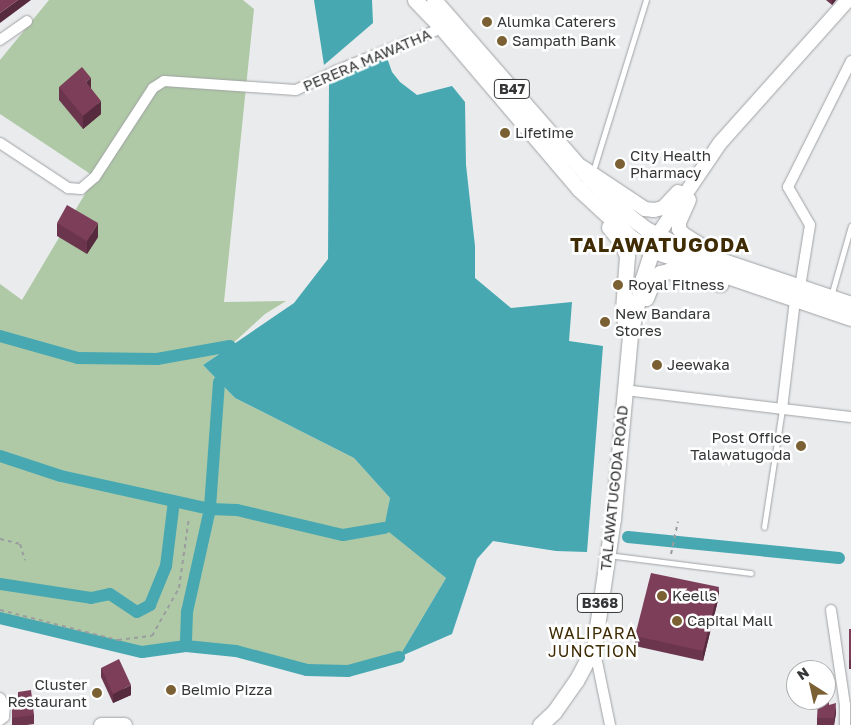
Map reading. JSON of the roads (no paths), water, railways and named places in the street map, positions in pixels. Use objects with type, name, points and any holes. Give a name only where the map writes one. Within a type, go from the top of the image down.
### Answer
[{"type":"main road","name":"B47","points":[[415,0],[442,28],[588,197],[632,238],[730,264],[851,318]]},
{"type":"main road","points":[[591,176],[638,206],[654,210],[669,202],[704,165],[745,114],[848,0]]},
{"type":"main road","name":"B47","points":[[437,1],[575,162],[591,176],[654,243],[751,285],[798,294],[831,297],[851,304]]},
{"type":"main road","points":[[654,243],[704,165]]},
{"type":"main road","points":[[704,165],[680,222],[679,229],[683,234],[730,264]]},
{"type":"main road","points":[[588,197],[622,243],[627,256],[623,309],[628,354]]},
{"type":"main road","name":"TALAWATUGODA ROAD","points":[[540,725],[554,712],[576,681],[594,647],[608,555],[628,354],[636,304],[654,243]]},
{"type":"main road","points":[[628,354],[648,287],[660,273],[676,272],[725,285],[751,285]]},
{"type":"main road","points":[[101,725],[124,725]]},
{"type":"street","points":[[0,40],[27,21]]},
{"type":"street","name":"PERERA MAWATHA","points":[[0,143],[68,188],[81,189],[95,177],[153,88],[164,81],[296,90],[336,71],[442,28]]},
{"type":"street","points":[[782,409],[810,225],[788,187],[851,61]]},
{"type":"street","points":[[624,390],[851,417]]},
{"type":"street","points":[[831,610],[845,705],[845,725]]},
{"type":"street","points":[[594,647],[610,725]]},
{"type":"street","points":[[0,698],[5,707],[4,718],[0,720]]},
{"type":"lane","points":[[591,176],[646,0]]},
{"type":"lane","points":[[831,297],[851,226]]},
{"type":"lane","points":[[764,527],[782,409]]},
{"type":"lane","points":[[608,555],[751,573]]},
{"type":"water","points":[[314,0],[372,0],[373,23],[324,65]]},
{"type":"water","points":[[386,55],[392,72],[400,82],[417,95],[452,86],[465,102],[466,165],[475,246],[475,278],[511,308],[572,302],[569,341],[603,346],[587,552],[556,551],[493,541],[477,559],[452,634],[399,657],[446,578],[384,528],[390,498],[354,458],[235,398],[203,365],[294,303],[328,259],[329,82]]},
{"type":"waterway","points":[[0,336],[78,358],[157,359],[230,346]]},
{"type":"waterway","points":[[219,382],[210,509],[187,612],[186,646],[236,651],[307,670],[348,671],[399,657]]},
{"type":"waterway","points":[[0,456],[61,476],[210,509],[237,510],[343,535],[384,528]]},
{"type":"waterway","points":[[0,584],[91,598],[110,594],[137,612],[150,605],[166,566],[174,501]]},
{"type":"waterway","points":[[628,537],[839,558]]},
{"type":"waterway","points":[[0,618],[142,652],[186,646]]},
{"type":"place","name":"Alumka Caterers","points":[[487,22]]},
{"type":"place","name":"Sampath Bank","points":[[502,41]]},
{"type":"place","name":"Lifetime","points":[[505,133]]},
{"type":"place","name":"City Health Pharmacy","points":[[620,164]]},
{"type":"place","name":"Royal Fitness","points":[[618,285]]},
{"type":"place","name":"New Bandara Stores","points":[[605,322]]},
{"type":"place","name":"Jeewaka","points":[[657,365]]},
{"type":"place","name":"Post Office Talawatugoda","points":[[801,446]]},
{"type":"place","name":"Keells","points":[[662,596]]},
{"type":"place","name":"Capital Mall","points":[[677,621]]},
{"type":"place","name":"Belmio Pizza","points":[[171,690]]},
{"type":"place","name":"Cluster Restaurant","points":[[97,693]]},
{"type":"district","name":"TALAWATUGODA","points":[[660,244]]},
{"type":"district","name":"WALIPARA JUNCTION","points":[[593,642]]}]
